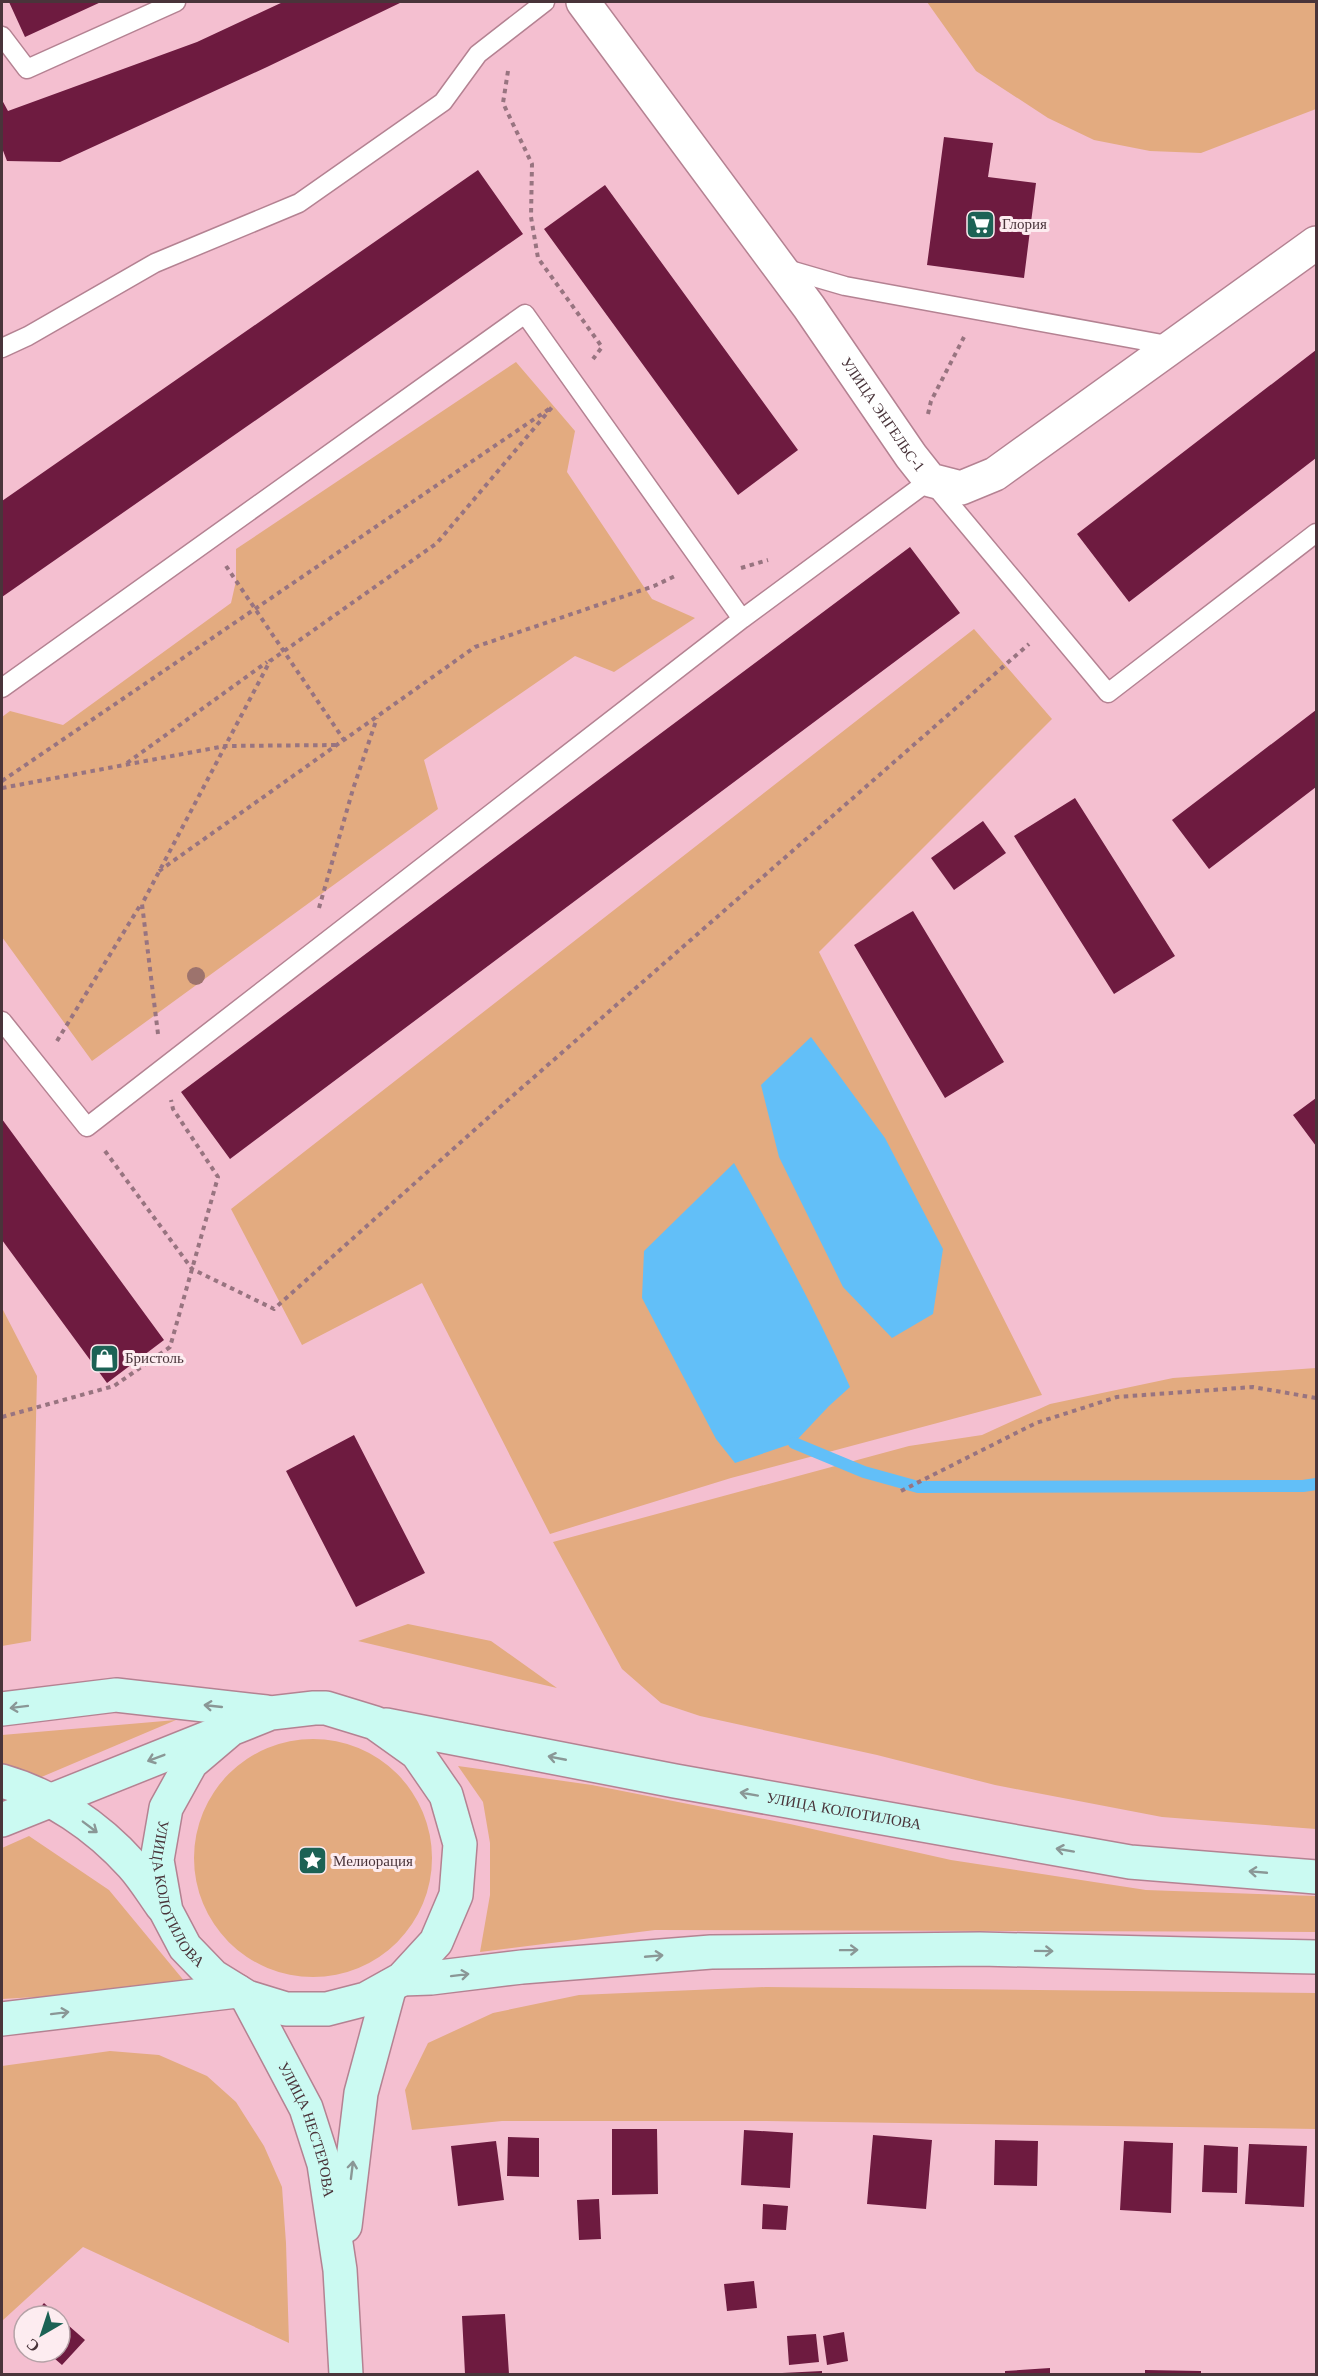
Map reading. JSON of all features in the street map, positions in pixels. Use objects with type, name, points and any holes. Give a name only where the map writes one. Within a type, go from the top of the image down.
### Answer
[{"type":"main road","points":[[2,1709],[116,1695],[271,1713]]},
{"type":"main road","name":"УЛИЦА КОЛОТИЛОВА","points":[[2,1820],[271,1713],[326,1708],[375,1723],[675,1781],[1130,1862],[1317,1877]]},
{"type":"main road","name":"УЛИЦА КОЛОТИЛОВА","points":[[231,1729],[192,1763],[166,1808],[157,1860],[166,1911],[185,1947],[213,1976],[242,1994],[286,2009],[327,2009],[366,1999],[396,1982],[436,1942],[456,1895],[460,1844],[446,1795],[417,1753],[375,1723]]},
{"type":"main road","points":[[2,1781],[51,1799],[95,1830],[132,1865],[166,1911]]},
{"type":"main road","name":"УЛИЦА КОЛОТИЛОВА","points":[[396,1982],[522,1967],[711,1952],[980,1949],[1317,1957]]},
{"type":"main road","name":"УЛИЦА НЕСТЕРОВА","points":[[340,2270],[361,2092],[396,1982]]},
{"type":"main road","name":"УЛИЦА КОЛОТИЛОВА","points":[[2,2019],[242,1994]]},
{"type":"main road","name":"УЛИЦА НЕСТЕРОВА","points":[[242,1994],[306,2108],[324,2164],[340,2270],[346,2374]]},
{"type":"street","name":"УЛИЦА ЭНГЕЛЬС-1","points":[[583,2],[809,307],[920,468],[962,488],[995,474],[1317,243]]},
{"type":"lane","points":[[2,36],[27,69],[176,2]]},
{"type":"lane","points":[[2,348],[28,336],[155,263],[299,203],[443,102],[478,54],[545,2]]},
{"type":"lane","points":[[778,266],[845,286],[1173,346]]},
{"type":"lane","points":[[2,688],[525,314],[704,563],[742,620]]},
{"type":"lane","points":[[2,1021],[87,1127],[742,620],[920,468],[1108,693],[1317,533]]},
{"type":"path","points":[[124,765],[437,543],[602,347],[538,258],[531,217],[532,164],[503,103],[514,26]]},
{"type":"path","points":[[920,468],[923,434],[931,401],[978,309]]},
{"type":"path","points":[[2,781],[553,406]]},
{"type":"path","points":[[208,540],[344,740]]},
{"type":"path","points":[[158,872],[475,647],[654,586],[719,556],[741,568],[772,559]]},
{"type":"path","points":[[87,1127],[192,1269],[274,1309],[509,1099],[1051,625]]},
{"type":"path","points":[[40,1068],[141,904],[270,660]]},
{"type":"path","points":[[307,956],[328,875],[377,716]]},
{"type":"path","points":[[2,788],[225,746],[336,745]]},
{"type":"path","points":[[2,1417],[114,1386],[170,1347],[218,1177],[173,1109],[154,1015],[141,904]]},
{"type":"path","points":[[901,1491],[1036,1423],[1118,1397],[1254,1387],[1317,1398]]},
{"type":"shaded area","points":[[927,2],[1316,2],[1316,109],[1201,153],[1150,151],[1094,140],[1048,118],[976,71]]},
{"type":"shaded area","points":[[516,362],[575,431],[567,472],[652,599],[695,618],[614,672],[575,656],[424,760],[438,809],[92,1061],[2,937],[2,717],[10,711],[63,725],[231,603],[236,581],[236,549]]},
{"type":"shaded area","points":[[974,629],[1052,719],[819,952],[1042,1395],[731,1478],[550,1534],[422,1283],[302,1345],[231,1209]]},
{"type":"shaded area","points":[[2,1308],[37,1376],[31,1641],[2,1646]]},
{"type":"shaded area","points":[[1316,1368],[1316,1829],[1162,1817],[995,1785],[877,1755],[700,1716],[661,1703],[622,1669],[553,1542],[909,1446],[982,1435],[1050,1404],[1173,1378]]},
{"type":"shaded area","points":[[408,1624],[491,1641],[557,1688],[358,1641]]},
{"type":"shaded area","points":[[176,1720],[32,1781],[2,1783],[2,1735]]},
{"type":"shaded area","points":[[313,1739],[336,1742],[369,1753],[397,1774],[418,1802],[429,1835],[432,1858],[429,1881],[418,1914],[397,1942],[369,1963],[336,1974],[313,1977],[290,1974],[257,1963],[229,1942],[208,1914],[197,1881],[194,1858],[197,1835],[208,1802],[229,1774],[257,1753],[290,1742]]},
{"type":"shaded area","points":[[458,1766],[592,1785],[790,1824],[951,1860],[1146,1890],[1316,1896],[1316,1932],[655,1930],[480,1952],[490,1895],[490,1843],[483,1802]]},
{"type":"shaded area","points":[[29,1836],[109,1890],[190,1988],[2,1999],[2,1848]]},
{"type":"shaded area","points":[[766,1987],[1316,1993],[1316,2129],[766,2121],[502,2121],[412,2130],[405,2090],[428,2043],[493,2013],[579,1995]]},
{"type":"shaded area","points":[[110,2051],[159,2055],[207,2076],[236,2102],[264,2146],[282,2187],[289,2343],[83,2247],[21,2304],[12,2304],[12,2312],[2,2321],[2,2066]]},
{"type":"water","points":[[811,1037],[885,1138],[943,1249],[933,1314],[892,1338],[843,1287],[779,1157],[761,1085]]},
{"type":"water","points":[[734,1163],[809,1302],[850,1387],[794,1443],[735,1463],[716,1439],[642,1298],[644,1251]]},
{"type":"building","points":[[9,2],[101,2],[25,37]]},
{"type":"building","points":[[283,2],[402,2],[60,162],[7,161],[2,148],[2,100],[8,111],[197,42]]},
{"type":"building","name":"Глория","points":[[944,137],[993,143],[988,177],[1036,183],[1024,278],[927,265]]},
{"type":"building","points":[[478,170],[523,234],[2,597],[2,501]]},
{"type":"building","points":[[605,185],[798,450],[738,495],[544,229]]},
{"type":"building","points":[[1316,350],[1316,458],[1129,602],[1077,534]]},
{"type":"building","points":[[910,547],[960,613],[230,1159],[181,1092]]},
{"type":"building","points":[[1316,710],[1316,787],[1209,869],[1172,820]]},
{"type":"building","points":[[1075,798],[1175,956],[1114,994],[1014,836]]},
{"type":"building","points":[[983,821],[1006,853],[954,890],[931,858]]},
{"type":"building","points":[[913,911],[1004,1062],[945,1098],[854,945]]},
{"type":"building","points":[[1316,1098],[1316,1146],[1293,1115]]},
{"type":"building","points":[[2,1119],[164,1340],[107,1383],[2,1240]]},
{"type":"building","points":[[354,1435],[425,1573],[356,1607],[286,1471]]},
{"type":"building","points":[[612,2129],[657,2129],[658,2194],[612,2195]]},
{"type":"building","points":[[744,2130],[793,2133],[790,2188],[741,2185]]},
{"type":"building","points":[[873,2135],[932,2140],[926,2209],[867,2204]]},
{"type":"building","points":[[508,2137],[539,2138],[539,2177],[507,2176]]},
{"type":"building","points":[[995,2140],[1038,2141],[1037,2186],[994,2185]]},
{"type":"building","points":[[496,2141],[504,2200],[458,2206],[451,2146]]},
{"type":"building","points":[[1124,2141],[1173,2143],[1171,2213],[1120,2210]]},
{"type":"building","points":[[1249,2144],[1307,2146],[1304,2207],[1245,2204]]},
{"type":"building","points":[[1204,2145],[1238,2147],[1237,2193],[1202,2192]]},
{"type":"building","points":[[599,2199],[601,2239],[579,2240],[577,2200]]},
{"type":"building","points":[[763,2204],[788,2206],[786,2230],[762,2229]]},
{"type":"building","points":[[754,2281],[757,2308],[727,2311],[724,2284]]},
{"type":"building","points":[[505,2314],[509,2374],[465,2374],[462,2316]]},
{"type":"building","points":[[72,2329],[85,2340],[72,2354]]},
{"type":"building","points":[[844,2332],[848,2361],[827,2365],[823,2336]]},
{"type":"building","points":[[816,2334],[819,2362],[789,2365],[787,2336]]},
{"type":"building","points":[[1050,2368],[1050,2374],[1005,2374],[1005,2371]]},
{"type":"building","points":[[1145,2370],[1201,2371],[1201,2374],[1145,2374]]},
{"type":"building","points":[[822,2371],[822,2374],[782,2374],[782,2373]]},
{"type":"waterway","points":[[794,1443],[864,1472],[918,1487],[1303,1486],[1316,1484]]},
{"type":"place","name":"Глория","points":[[981,224]]},
{"type":"place","name":"Бристоль","points":[[104,1358]]},
{"type":"place","name":"Мелиорация","points":[[312,1861]]}]
